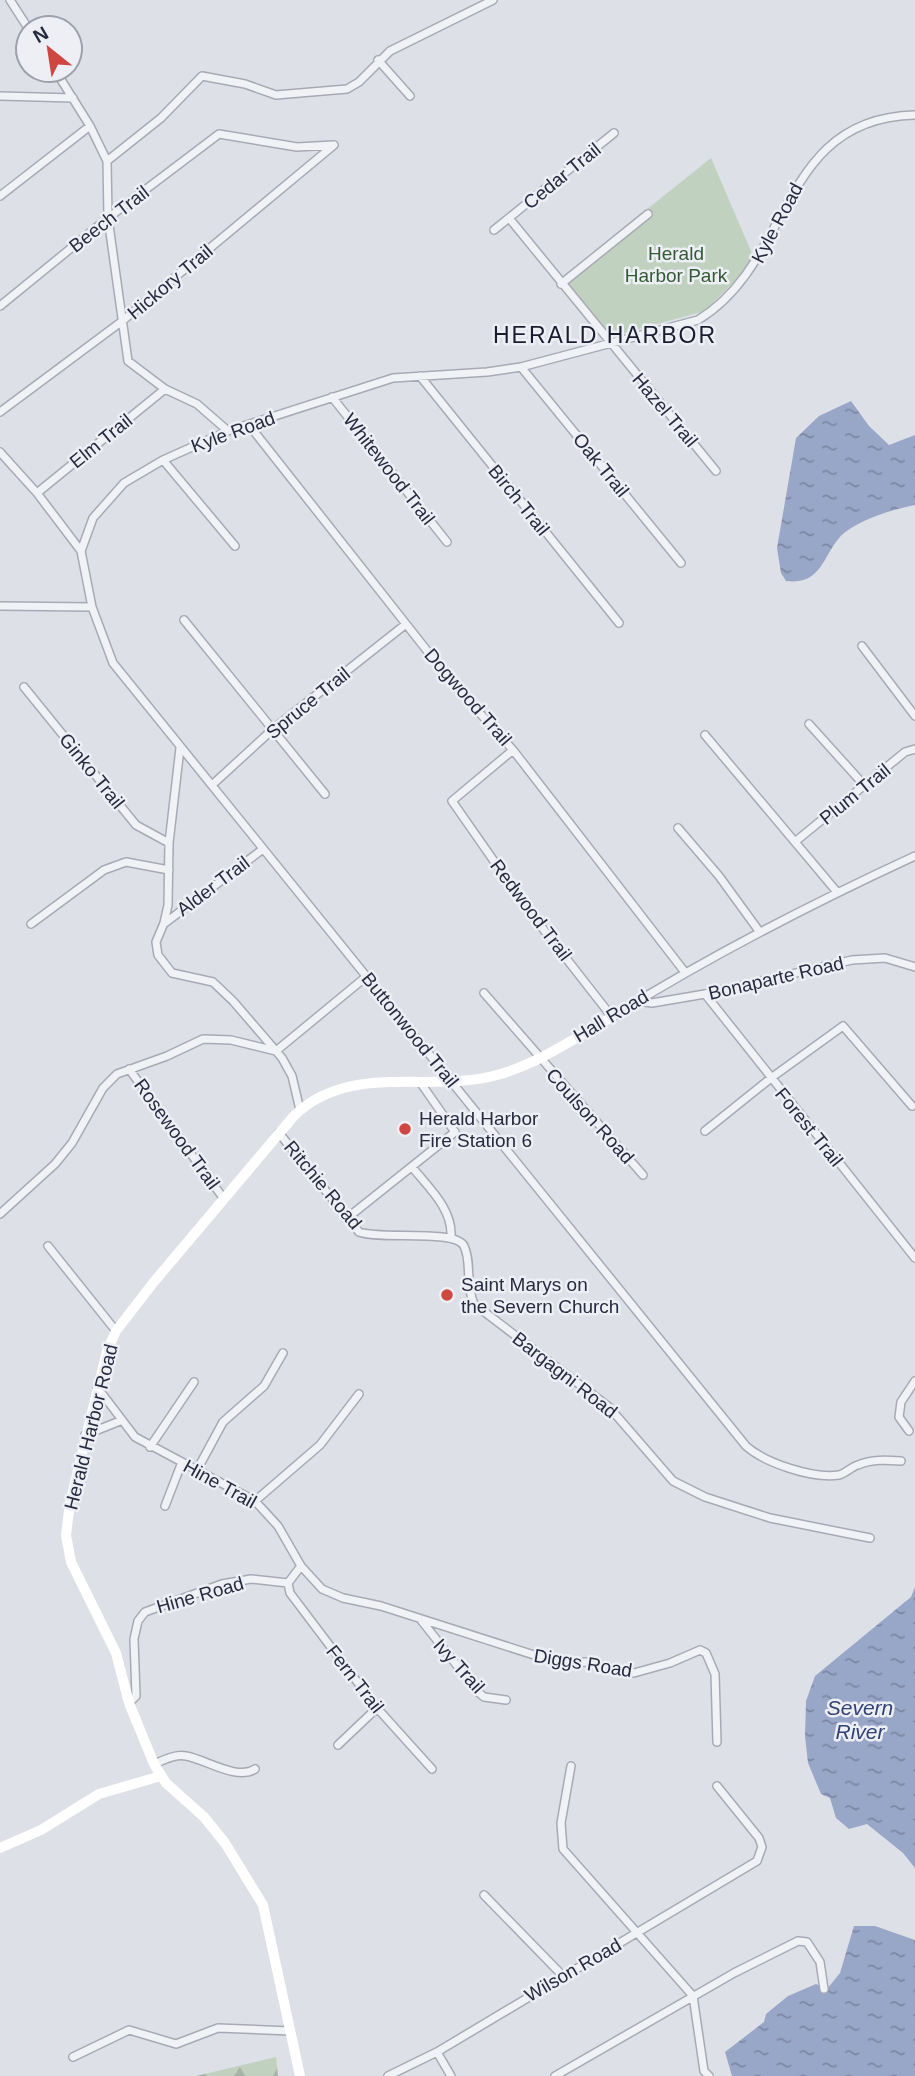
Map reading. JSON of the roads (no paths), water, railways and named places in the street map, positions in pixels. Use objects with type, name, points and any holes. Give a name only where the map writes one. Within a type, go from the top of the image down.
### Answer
[{"type":"street","points":[[107,161],[162,118],[201,76],[245,84],[276,95],[304,95],[346,89],[359,82],[378,60],[493,0]]},
{"type":"street","points":[[378,60],[410,96]]},
{"type":"street","points":[[64,84],[107,161],[108,218],[128,360],[164,389],[197,404],[228,431]]},
{"type":"street","points":[[0,96],[73,97]]},
{"type":"street","name":"Kyle Road","points":[[81,551],[93,518],[124,483],[163,460],[228,431],[393,378],[477,373],[521,367],[698,320],[712,312],[750,273],[792,191],[819,156],[852,130],[890,118],[915,115]]},
{"type":"street","points":[[0,196],[90,126]]},
{"type":"street","name":"Cedar Trail","points":[[494,230],[614,133]]},
{"type":"street","name":"Beech Trail","points":[[0,306],[108,218],[219,134],[297,147],[334,145]]},
{"type":"street","name":"Hickory Trail","points":[[0,412],[121,322],[334,145]]},
{"type":"street","points":[[561,284],[648,214]]},
{"type":"street","name":"Hazel Trail","points":[[509,218],[716,471]]},
{"type":"street","name":"Oak Trail","points":[[521,367],[681,563]]},
{"type":"street","name":"Birch Trail","points":[[420,376],[619,623]]},
{"type":"street","name":"Elm Trail","points":[[37,494],[164,389]]},
{"type":"street","name":"Whitewood Trail","points":[[332,397],[447,542]]},
{"type":"street","name":"Dogwood Trail","points":[[249,425],[452,681],[513,750],[684,971]]},
{"type":"street","points":[[0,452],[81,551],[92,607],[113,663],[180,748],[169,843],[164,923],[156,942],[158,955],[172,973],[213,982],[276,1051],[292,1076],[296,1114]]},
{"type":"street","points":[[163,460],[235,546]]},
{"type":"street","points":[[0,606],[92,607]]},
{"type":"street","points":[[184,620],[325,794]]},
{"type":"street","name":"Spruce Trail","points":[[212,785],[272,730],[406,624]]},
{"type":"street","points":[[862,646],[915,716]]},
{"type":"street","name":"Ginko Trail","points":[[24,687],[136,825],[169,843]]},
{"type":"street","points":[[809,724],[864,785]]},
{"type":"street","points":[[705,735],[837,892]]},
{"type":"street","name":"Buttonwood Trail","points":[[180,748],[754,1454],[776,1464],[811,1473],[839,1475],[858,1465],[883,1460],[901,1461]]},
{"type":"street","name":"Plum Trail","points":[[796,841],[905,752],[915,749]]},
{"type":"street","name":"Redwood Trail","points":[[513,750],[452,801],[526,906],[612,1017]]},
{"type":"street","points":[[678,828],[719,876],[759,931]]},
{"type":"street","name":"Alder Trail","points":[[164,923],[263,849]]},
{"type":"street","name":"Hall Road","points":[[296,1114],[314,1099],[341,1087],[450,1081],[495,1075],[538,1057],[612,1017],[684,971],[759,931],[915,856]]},
{"type":"street","points":[[31,924],[104,870],[127,862],[169,870]]},
{"type":"street","name":"Bonaparte Road","points":[[637,1001],[652,1003],[705,994],[852,960],[885,958],[915,967]]},
{"type":"street","points":[[276,1051],[367,976]]},
{"type":"street","name":"Coulson Road","points":[[484,993],[643,1175]]},
{"type":"street","name":"Forest Trail","points":[[705,994],[915,1258]]},
{"type":"street","points":[[705,1132],[771,1078],[844,1026],[912,1106]]},
{"type":"street","points":[[0,1214],[55,1164],[72,1143],[103,1088],[117,1074],[167,1056],[203,1039],[231,1040],[276,1051]]},
{"type":"street","name":"Rosewood Trail","points":[[129,1069],[224,1199]]},
{"type":"street","points":[[346,1219],[455,1132],[420,1082]]},
{"type":"street","name":"Herald Harbor Road","points":[[296,1114],[116,1331],[97,1387],[85,1435],[66,1535],[79,1580],[116,1653],[129,1703],[154,1764],[225,1843],[263,1905],[300,2076]]},
{"type":"street","name":"Ritchie Road","points":[[279,1133],[346,1219],[367,1235],[451,1237]]},
{"type":"street","name":"Bargagni Road","points":[[412,1167],[444,1208],[450,1219],[451,1237],[464,1246],[467,1287],[474,1304],[609,1407],[673,1481],[705,1497],[770,1518],[870,1538]]},
{"type":"street","points":[[48,1246],[116,1331]]},
{"type":"street","points":[[197,1470],[223,1422],[259,1392],[282,1353]]},
{"type":"street","points":[[909,1431],[899,1417],[901,1402],[915,1381]]},
{"type":"street","points":[[150,1447],[194,1382]]},
{"type":"street","name":"Hine Trail","points":[[97,1387],[120,1421],[150,1447],[255,1501],[290,1542],[301,1566]]},
{"type":"street","points":[[255,1501],[320,1445],[359,1394]]},
{"type":"street","points":[[85,1435],[120,1421]]},
{"type":"street","points":[[165,1506],[182,1462]]},
{"type":"street","points":[[288,1583],[301,1566]]},
{"type":"street","name":"Diggs Road","points":[[301,1566],[322,1588],[332,1594],[382,1606],[548,1661],[587,1662],[634,1673],[659,1667],[700,1650],[709,1657],[715,1674],[717,1742]]},
{"type":"street","name":"Hine Road","points":[[129,1703],[136,1696],[134,1639],[138,1621],[152,1608],[222,1584],[251,1579],[288,1583]]},
{"type":"street","name":"Fern Trail","points":[[288,1583],[290,1593],[377,1708],[432,1769]]},
{"type":"street","name":"Ivy Trail","points":[[421,1620],[478,1692],[484,1696],[506,1700]]},
{"type":"street","points":[[338,1745],[377,1708]]},
{"type":"street","points":[[154,1764],[185,1756],[236,1772],[250,1772],[255,1769]]},
{"type":"street","points":[[570,1766],[561,1823],[563,1849],[693,1996],[704,2071],[709,2076]]},
{"type":"street","points":[[0,1848],[41,1830],[99,1794],[162,1776]]},
{"type":"street","name":"Wilson Road","points":[[388,2076],[437,2052],[757,1861],[762,1847],[759,1838],[718,1786]]},
{"type":"street","points":[[484,1895],[563,1976]]},
{"type":"street","points":[[555,2076],[693,1996],[798,1941],[807,1942],[820,1962],[824,1989]]},
{"type":"street","points":[[73,2057],[129,2030],[176,2044],[218,2028],[290,2031]]},
{"type":"street","points":[[437,2052],[451,2076]]},
{"type":"water","points":[[851,401],[869,426],[889,445],[915,435],[915,505],[860,523],[837,540],[816,573],[799,581],[786,581],[781,573],[777,548],[796,438],[819,416]]},
{"type":"water","name":"Severn River","points":[[915,1587],[915,1868],[903,1853],[867,1824],[849,1829],[836,1818],[830,1798],[821,1794],[808,1763],[805,1736],[806,1701],[815,1676],[911,1597]]},
{"type":"water","points":[[854,1926],[875,1926],[915,1940],[915,2076],[732,2076],[725,2052],[764,2022],[766,2014],[788,1996],[816,1984],[827,1989],[840,1973]]},
{"type":"place","name":"Herald Harbor Fire Station 6","points":[[405,1129]]},
{"type":"place","name":"Saint Marys on the Severn Church","points":[[447,1295]]},
{"type":"district","name":"HERALD HARBOR","points":[[605,335]]},
{"type":"park label","name":"Herald Harbor Park","points":[[676,264]]}]
